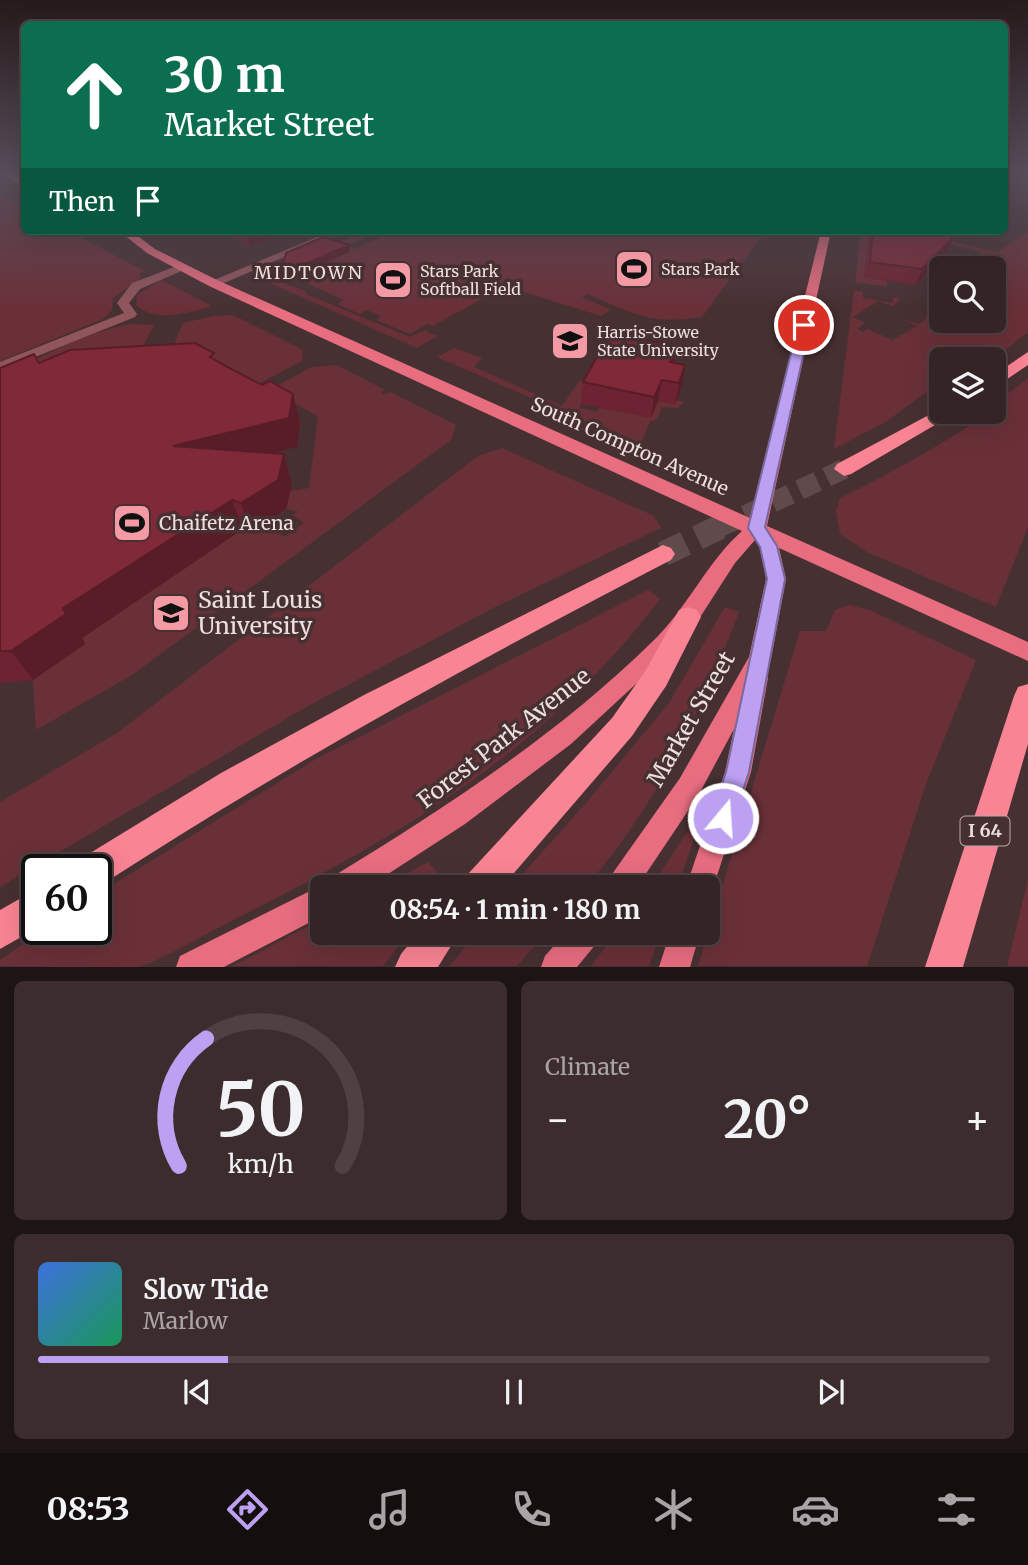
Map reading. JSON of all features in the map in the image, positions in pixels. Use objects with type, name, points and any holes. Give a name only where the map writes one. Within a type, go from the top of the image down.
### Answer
[{"type":"highway","points":[[1006,374],[1028,357]]},
{"type":"highway","points":[[844,469],[929,422]]},
{"type":"highway","points":[[112,859],[290,750],[414,681],[663,555]]},
{"type":"highway","points":[[490,875],[622,727],[656,678],[688,617]]},
{"type":"highway","name":"I 64","points":[[944,967],[1028,696]]},
{"type":"highway","points":[[0,931],[21,917]]},
{"type":"highway","points":[[414,967],[432,945]]},
{"type":"main road","name":"South Compton Avenue","points":[[129,235],[151,251],[213,283],[1028,652]]},
{"type":"main road","points":[[688,617],[736,546],[757,528],[825,235]]},
{"type":"main road","name":"Market Street","points":[[628,875],[689,787],[760,659],[776,579],[769,546],[757,528]]},
{"type":"main road","name":"Forest Park Avenue","points":[[362,875],[445,824],[539,755],[630,677],[688,617]]},
{"type":"main road","points":[[704,875],[738,772],[760,659]]},
{"type":"main road","points":[[191,967],[310,906]]},
{"type":"main road","points":[[556,967],[575,945]]},
{"type":"main road","points":[[674,967],[681,945]]},
{"type":"street","points":[[213,283],[330,235]]},
{"type":"street","points":[[0,367],[131,314],[123,303],[130,291],[181,267]]},
{"type":"shaded area","points":[[0,219],[21,219],[21,235],[76,235],[144,271],[139,274],[141,278],[113,298],[112,310],[103,319],[0,361]]},
{"type":"shaded area","points":[[1028,232],[1028,332],[1006,349],[1006,347],[929,347],[929,391],[887,421],[834,449],[854,290],[863,292],[863,298],[892,303],[894,297],[900,299],[893,306],[878,301],[853,317],[865,323],[857,329],[863,332],[868,329],[892,340],[918,326],[903,320],[920,324],[929,315],[929,333],[1006,333],[1006,256],[980,256],[980,252],[918,235],[997,252]]},
{"type":"shaded area","points":[[356,235],[372,235],[347,246],[355,249],[386,235],[767,235],[757,242],[702,317],[684,319],[655,319],[587,294],[582,297],[611,310],[601,316],[505,286],[433,326],[428,324],[410,334],[376,320],[381,316],[367,310],[360,314],[337,304],[344,300],[297,279],[304,272],[348,251],[283,275],[281,282],[410,337],[430,328],[426,331],[437,336],[417,348],[261,279],[267,272]]},
{"type":"shaded area","points":[[861,235],[869,235],[864,277],[887,281],[887,287],[855,282]]},
{"type":"shaded area","points":[[161,280],[212,306],[183,314],[163,315],[153,314],[136,305],[137,295]]},
{"type":"shaded area","points":[[233,315],[303,350],[302,361],[258,384],[169,356],[183,323],[213,316]]},
{"type":"shaded area","points":[[131,324],[154,325],[137,358],[0,382],[63,346]]},
{"type":"shaded area","points":[[454,348],[482,358],[474,367],[562,406],[580,380],[593,383],[579,408],[597,412],[600,408],[658,401],[674,404],[676,400],[684,402],[678,408],[662,407],[657,419],[650,422],[640,445],[437,357]]},
{"type":"shaded area","points":[[336,365],[385,390],[381,392],[385,395],[390,392],[456,425],[451,440],[132,675],[36,730],[33,680],[85,644],[82,638],[243,529],[251,532],[274,518],[282,523],[274,529],[284,537],[304,523],[293,515],[298,511],[286,509],[290,491],[309,488],[318,416],[269,390],[312,367]]},
{"type":"shaded area","points":[[1028,378],[1028,527],[996,607],[867,552],[840,534],[836,511],[840,498],[903,466],[972,424],[1006,424],[1006,395]]},
{"type":"shaded area","points":[[502,448],[654,516],[661,528],[495,607],[308,706],[56,854],[21,854],[21,875],[0,887],[0,802],[117,733],[478,456]]},
{"type":"shaded area","points":[[648,590],[660,599],[616,652],[569,701],[519,745],[411,822],[319,875],[310,875],[310,880],[294,889],[146,965],[0,966],[0,960],[22,945],[112,945],[112,885],[316,759]]},
{"type":"shaded area","points":[[850,605],[872,611],[976,660],[926,784],[867,966],[698,966],[704,945],[720,945],[720,894],[800,631],[826,631],[835,610]]},
{"type":"shaded area","points":[[725,607],[739,612],[709,685],[674,756],[634,824],[596,875],[522,875],[586,803],[669,703]]},
{"type":"shaded area","points":[[689,829],[697,831],[681,875],[659,875]]},
{"type":"shaded area","points":[[428,862],[440,875],[404,875]]},
{"type":"shaded area","points":[[1028,879],[1028,966],[1007,966]]},
{"type":"shaded area","points":[[310,925],[310,945],[400,945],[383,966],[233,966]]},
{"type":"shaded area","points":[[467,945],[535,945],[517,966],[450,966]]},
{"type":"shaded area","points":[[607,945],[657,945],[649,966],[591,966]]},
{"type":"building","points":[[873,235],[950,235],[952,239],[935,256],[929,256],[929,262],[922,269],[870,262]]},
{"type":"building","points":[[323,237],[349,245],[280,275],[286,253]]},
{"type":"building","points":[[610,333],[677,346],[670,362],[685,365],[679,383],[662,380],[654,397],[583,382]]},
{"type":"building","name":"Chaifetz Arena","points":[[195,343],[214,353],[210,357],[235,371],[262,385],[270,381],[293,394],[289,418],[173,446],[284,454],[278,480],[241,503],[232,500],[63,608],[66,614],[11,651],[0,651],[0,368],[34,354],[39,363],[70,350]]},
{"type":"tunnel","points":[[718,528],[844,469]]},
{"type":"tunnel","points":[[663,554],[722,526]]},
{"type":"place","name":"Stars Park","points":[[634,269]]},
{"type":"place","name":"Stars Park Softball Field","points":[[393,280]]},
{"type":"place","name":"Harris-Stowe State University","points":[[570,341]]},
{"type":"place","name":"Chaifetz Arena","points":[[132,523]]},
{"type":"place","name":"Saint Louis University","points":[[171,613]]},
{"type":"district","name":"MIDTOWN","points":[[309,273]]},
{"type":"route","points":[[723,818],[738,772],[776,579],[769,546],[757,528],[804,325]]}]
